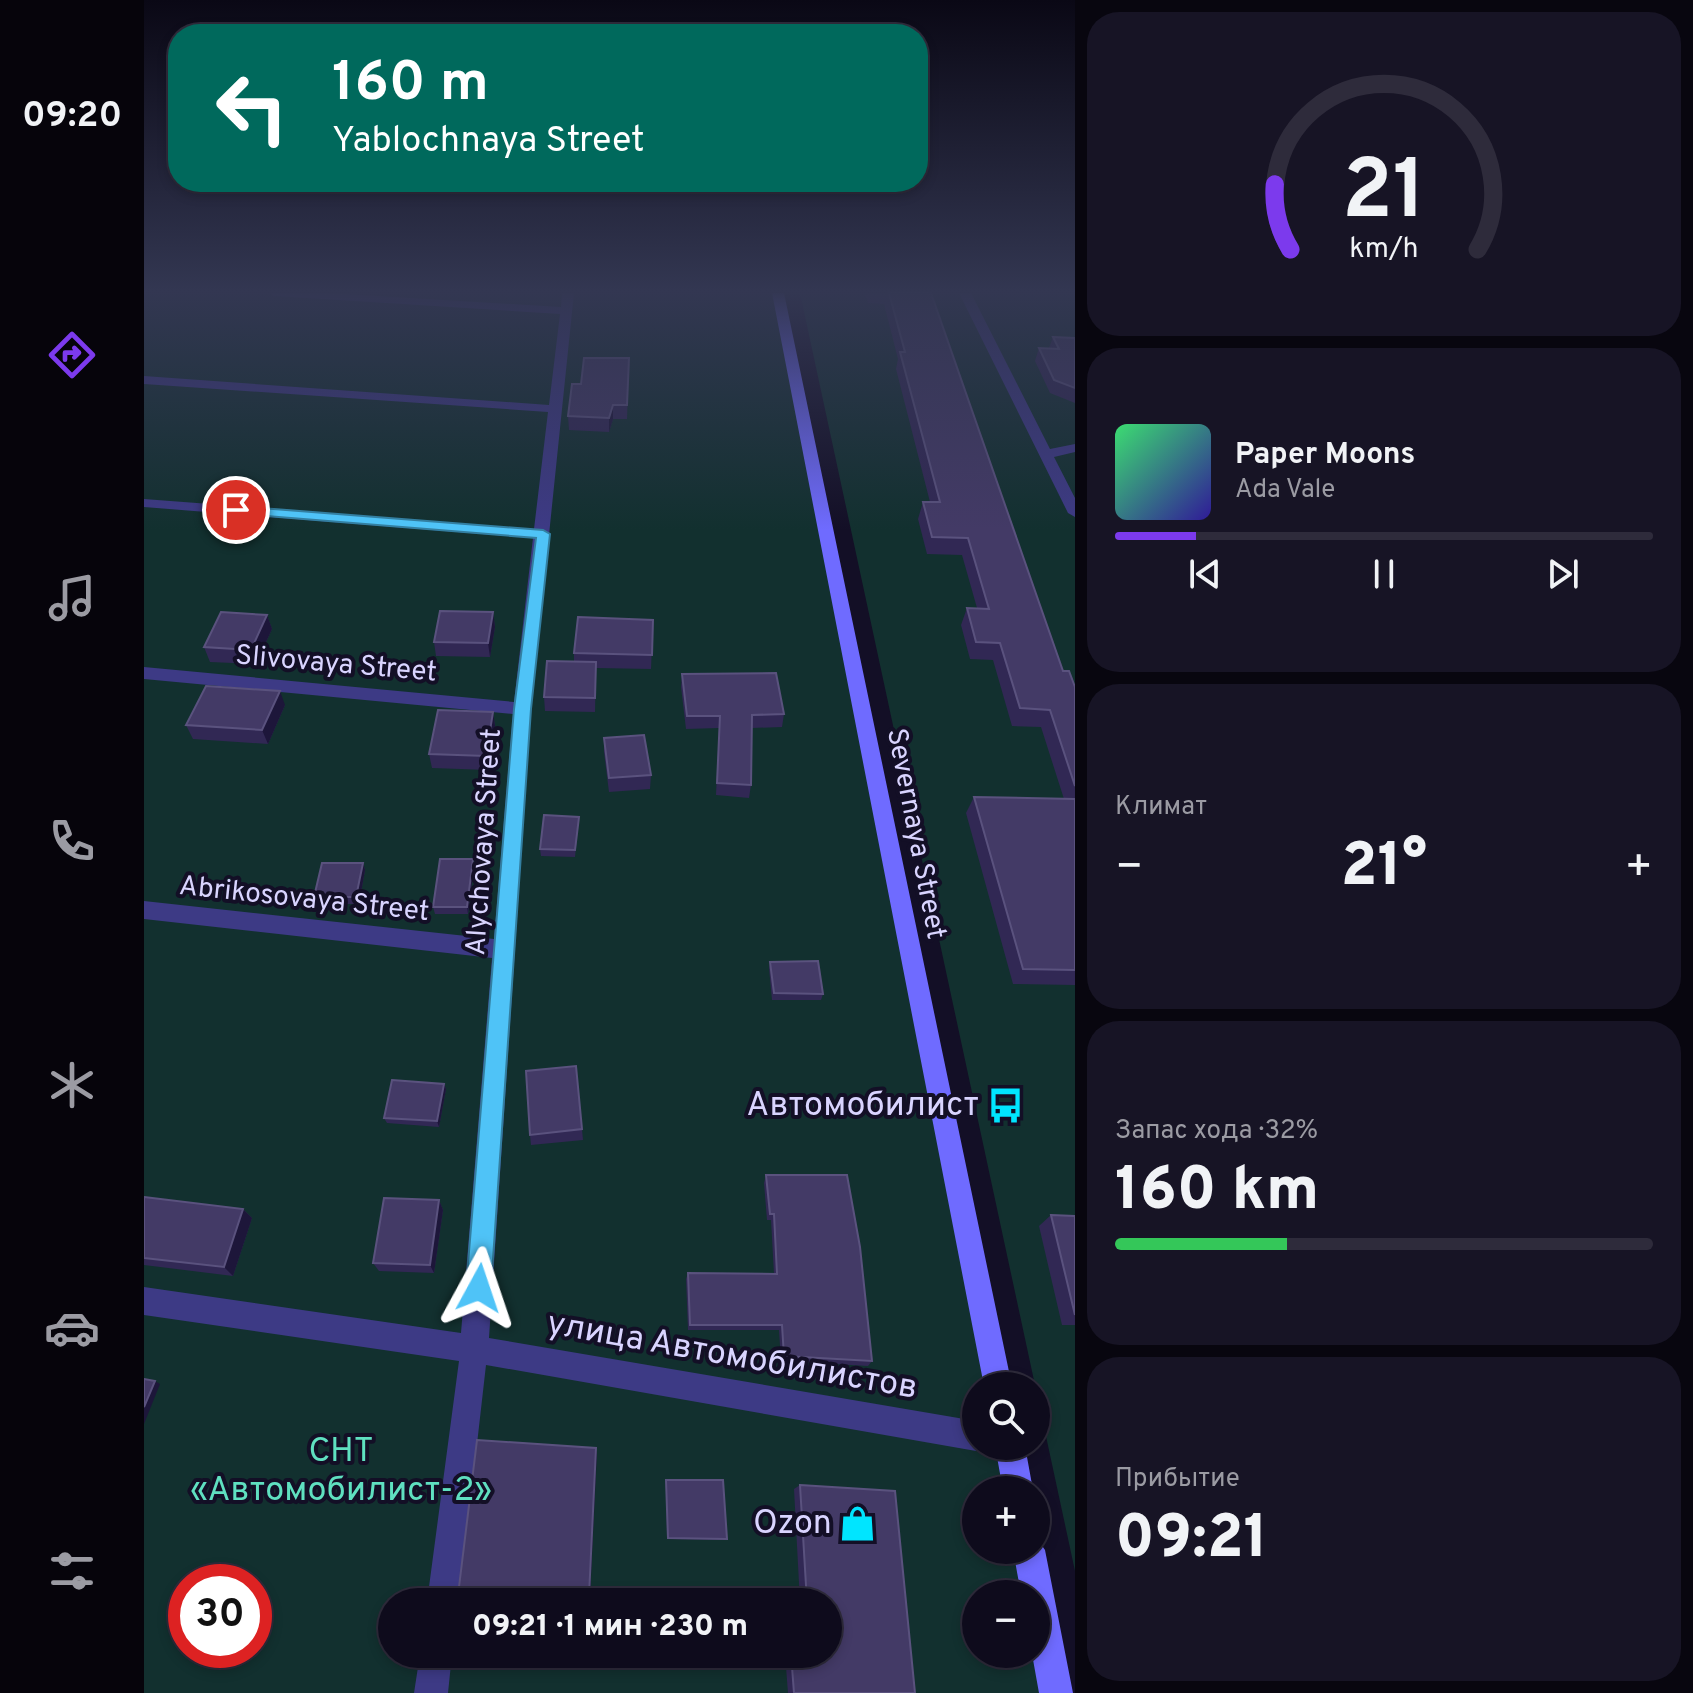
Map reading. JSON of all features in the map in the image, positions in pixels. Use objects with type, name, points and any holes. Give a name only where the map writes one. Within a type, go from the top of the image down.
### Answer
[{"type":"street","name":"Alychovaya Street","points":[[445,1588],[474,1349],[522,709],[559,372]]},
{"type":"street","name":"Severnaya Street","points":[[794,372],[995,1372]]},
{"type":"street","points":[[1004,372],[1075,513]]},
{"type":"street","points":[[144,380],[555,409]]},
{"type":"street","points":[[1044,455],[1075,448]]},
{"type":"street","points":[[144,503],[543,534]]},
{"type":"street","name":"Slivovaya Street","points":[[144,673],[522,709]]},
{"type":"street","name":"Abrikosovaya Street","points":[[144,910],[506,950]]},
{"type":"street","name":"улица Автомобилистов","points":[[144,1301],[474,1349],[962,1434]]},
{"type":"street","points":[[1032,1564],[1056,1693]]},
{"type":"street","points":[[431,1693],[434,1668]]},
{"type":"green space","name":"СНТ «Автомобилист-2»","points":[[144,372],[794,372],[995,1372],[962,1372],[962,1460],[1013,1460],[1015,1476],[962,1476],[962,1564],[1032,1564],[1035,1580],[962,1580],[962,1668],[1050,1668],[1050,1661],[1056,1693],[144,1693]]},
{"type":"green space","points":[[817,372],[1075,372],[1075,1571],[1050,1455],[1050,1372],[1032,1372]]},
{"type":"building","points":[[582,372],[628,372],[627,405],[613,405],[609,418],[568,416],[572,384],[581,384]]},
{"type":"building","points":[[905,372],[959,372],[1063,671],[1069,671],[1075,687],[1075,786],[1050,710],[1020,708],[1000,643],[976,642],[967,608],[989,609],[968,538],[932,537],[923,502],[940,502]]},
{"type":"building","points":[[1050,372],[1075,372],[1075,388],[1054,380]]},
{"type":"building","points":[[440,611],[493,612],[488,643],[434,642]]},
{"type":"building","points":[[221,612],[267,615],[251,650],[204,647]]},
{"type":"building","points":[[578,617],[653,620],[652,655],[574,653]]},
{"type":"building","points":[[547,661],[596,662],[595,698],[544,697]]},
{"type":"building","points":[[776,673],[784,714],[752,715],[751,785],[717,783],[720,716],[687,716],[682,674]]},
{"type":"building","points":[[206,686],[280,691],[262,730],[186,725]]},
{"type":"building","points":[[438,710],[493,712],[486,756],[429,754]]},
{"type":"building","points":[[644,735],[651,775],[609,778],[604,738]]},
{"type":"building","points":[[974,797],[1075,799],[1075,970],[1023,969]]},
{"type":"building","points":[[544,815],[579,817],[575,850],[540,849]]},
{"type":"building","points":[[440,859],[473,859],[467,907],[433,907]]},
{"type":"building","points":[[322,863],[363,863],[356,897],[314,897]]},
{"type":"building","points":[[818,961],[823,994],[774,993],[770,962]]},
{"type":"building","points":[[576,1066],[582,1129],[530,1135],[526,1071]]},
{"type":"building","points":[[392,1080],[444,1084],[437,1121],[384,1118]]},
{"type":"building","points":[[766,1175],[847,1175],[860,1247],[872,1361],[784,1356],[782,1325],[690,1325],[688,1273],[777,1274],[774,1214],[770,1214]]},
{"type":"building","points":[[144,1197],[243,1209],[224,1267],[144,1258]]},
{"type":"building","points":[[384,1198],[439,1200],[430,1265],[373,1263]]},
{"type":"building","points":[[1051,1215],[1075,1216],[1075,1315]]},
{"type":"building","points":[[144,1379],[155,1381],[144,1407]]},
{"type":"building","points":[[477,1440],[596,1448],[589,1588],[459,1587]]},
{"type":"building","points":[[666,1480],[723,1480],[727,1539],[668,1538]]},
{"type":"building","points":[[800,1485],[895,1491],[915,1693],[794,1693],[792,1668],[842,1668],[842,1588],[806,1588]]},
{"type":"place","name":"Автомобилист","points":[[1005,1106]]},
{"type":"place","name":"Ozon","points":[[858,1524]]},
{"type":"route","points":[[236,510],[543,534],[522,709],[479,1288]]}]
